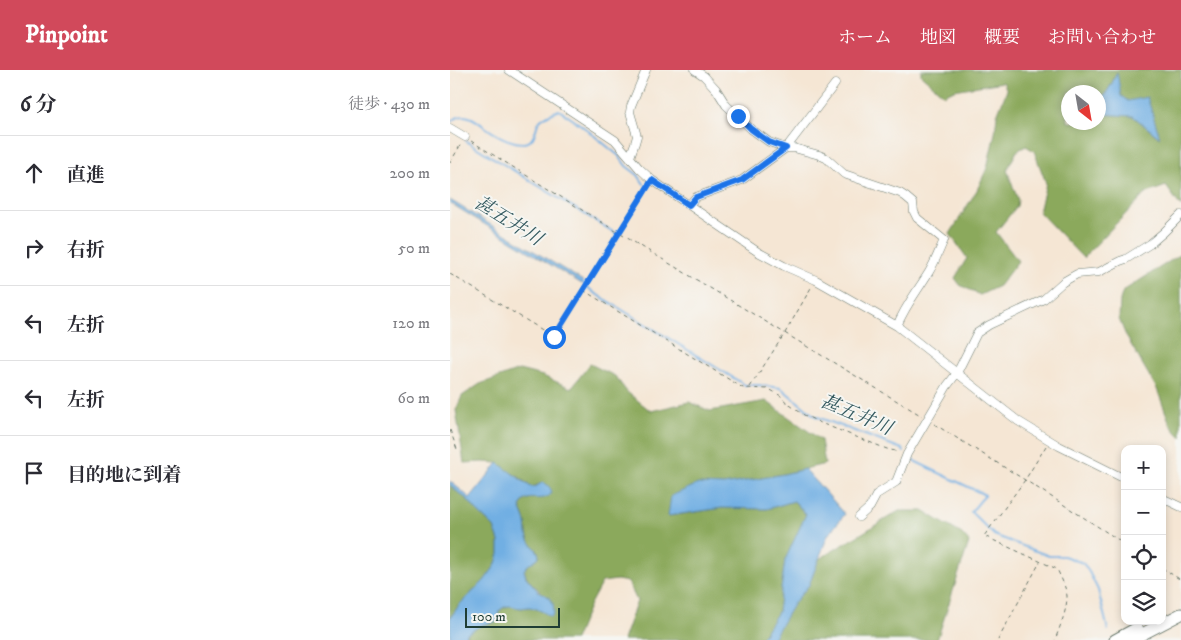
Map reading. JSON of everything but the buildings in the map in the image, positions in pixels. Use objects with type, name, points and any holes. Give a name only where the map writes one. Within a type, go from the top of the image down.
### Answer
[{"type":"highway","points":[[1166,613],[1181,606]]},
{"type":"highway","points":[[1130,640],[1181,614]]},
{"type":"highway","points":[[1114,640],[1143,625]]},
{"type":"street","points":[[509,70],[615,140],[652,180],[758,252],[816,280],[897,326],[1018,421],[1049,440],[1121,477]]},
{"type":"street","points":[[630,157],[637,136],[630,112],[631,106],[646,70]]},
{"type":"street","points":[[695,70],[704,76],[716,89],[726,105],[751,129],[769,142],[826,158],[844,174],[900,193],[913,204],[917,218],[944,240],[929,271],[910,299],[897,326]]},
{"type":"street","points":[[689,205],[696,197],[742,180],[786,148],[834,84]]},
{"type":"street","points":[[450,128],[465,138]]},
{"type":"street","points":[[859,517],[870,507],[878,494],[896,482],[907,454],[947,386],[957,373],[978,333],[989,325],[1044,299],[1063,282],[1076,274],[1100,272],[1126,259],[1150,244],[1181,215]]},
{"type":"street","points":[[1166,500],[1181,507]]},
{"type":"path","points":[[450,162],[465,138],[1025,480],[1121,541]]},
{"type":"path","points":[[450,274],[554,337],[652,180]]},
{"type":"path","points":[[750,388],[816,280]]},
{"type":"path","points":[[583,290],[743,388],[768,389],[781,396],[804,416],[888,449],[907,454]]},
{"type":"path","points":[[450,430],[458,452]]},
{"type":"path","points":[[1049,440],[1025,480],[984,536],[1057,570],[1062,579],[1066,596],[1065,610],[1055,640]]},
{"type":"path","points":[[998,640],[1040,562]]},
{"type":"path","points":[[1166,571],[1181,580]]},
{"type":"green space","points":[[921,70],[1181,70],[1181,207],[1166,186],[1145,194],[1083,258],[1039,212],[1046,183],[1034,151],[1026,146],[1017,151],[1007,170],[1018,200],[1017,206],[996,232],[1018,261],[999,286],[980,295],[960,285],[955,278],[967,258],[950,234],[977,190],[987,168],[997,115],[1007,90],[1003,82],[954,90],[944,95],[921,75]]},
{"type":"green space","points":[[1181,254],[1181,438],[1170,424],[1157,389],[1126,336],[1119,319],[1120,300],[1123,291]]},
{"type":"green space","points":[[590,364],[615,376],[627,392],[651,411],[689,402],[710,411],[766,401],[821,440],[825,464],[724,485],[698,484],[669,516],[722,508],[767,509],[794,501],[806,515],[785,560],[778,612],[760,640],[623,640],[637,601],[628,582],[617,580],[602,582],[590,604],[575,640],[464,640],[473,629],[495,622],[499,611],[511,605],[520,608],[531,607],[551,617],[545,596],[529,580],[524,570],[539,557],[538,551],[528,538],[526,521],[520,507],[527,500],[537,498],[541,484],[531,487],[498,463],[464,463],[456,410],[462,396],[480,384],[519,370],[543,376],[571,388]]},
{"type":"green space","points":[[450,485],[467,499],[494,527],[499,541],[499,554],[495,566],[484,581],[460,604],[450,618]]},
{"type":"green space","points":[[899,511],[923,511],[962,534],[969,542],[937,640],[772,640],[794,603],[809,585],[819,559]]},
{"type":"water","points":[[1117,72],[1121,96],[1128,101],[1147,97],[1160,138],[1133,116],[1106,114],[1106,94]]},
{"type":"water","points":[[450,200],[583,281],[582,284],[450,203]]},
{"type":"water","points":[[498,463],[531,487],[535,487],[543,482],[549,486],[552,492],[544,498],[526,499],[520,507],[526,521],[528,538],[538,552],[539,557],[524,570],[526,577],[538,591],[549,597],[553,603],[554,613],[551,617],[541,611],[528,607],[507,606],[499,611],[498,619],[495,622],[482,625],[466,634],[464,640],[450,640],[450,618],[460,604],[484,581],[495,566],[499,554],[499,541],[494,527],[467,499],[450,485],[450,481],[470,498]]},
{"type":"water","points":[[805,469],[845,514],[828,535],[809,585],[794,603],[772,640],[760,640],[778,612],[785,560],[806,514],[794,501],[767,509],[722,508],[668,516],[671,496],[698,484],[724,485]]},
{"type":"waterway","points":[[450,122],[460,117],[470,117],[500,136],[511,141],[523,143],[533,138],[541,120],[559,110],[619,156],[626,166],[638,175],[644,184]]},
{"type":"waterway","points":[[466,141],[615,233]]},
{"type":"waterway","name":"甚五井川","points":[[582,282],[593,292],[745,385],[781,388],[815,416],[902,449],[904,452]]},
{"type":"waterway","name":"甚五井川","points":[[908,458],[985,495],[971,512],[994,535],[1049,556],[1064,556],[1083,563],[1098,590],[1108,630]]},
{"type":"route","points":[[554,337],[652,180],[689,205],[696,197],[742,180],[786,148],[769,142],[751,129],[738,116]]}]
